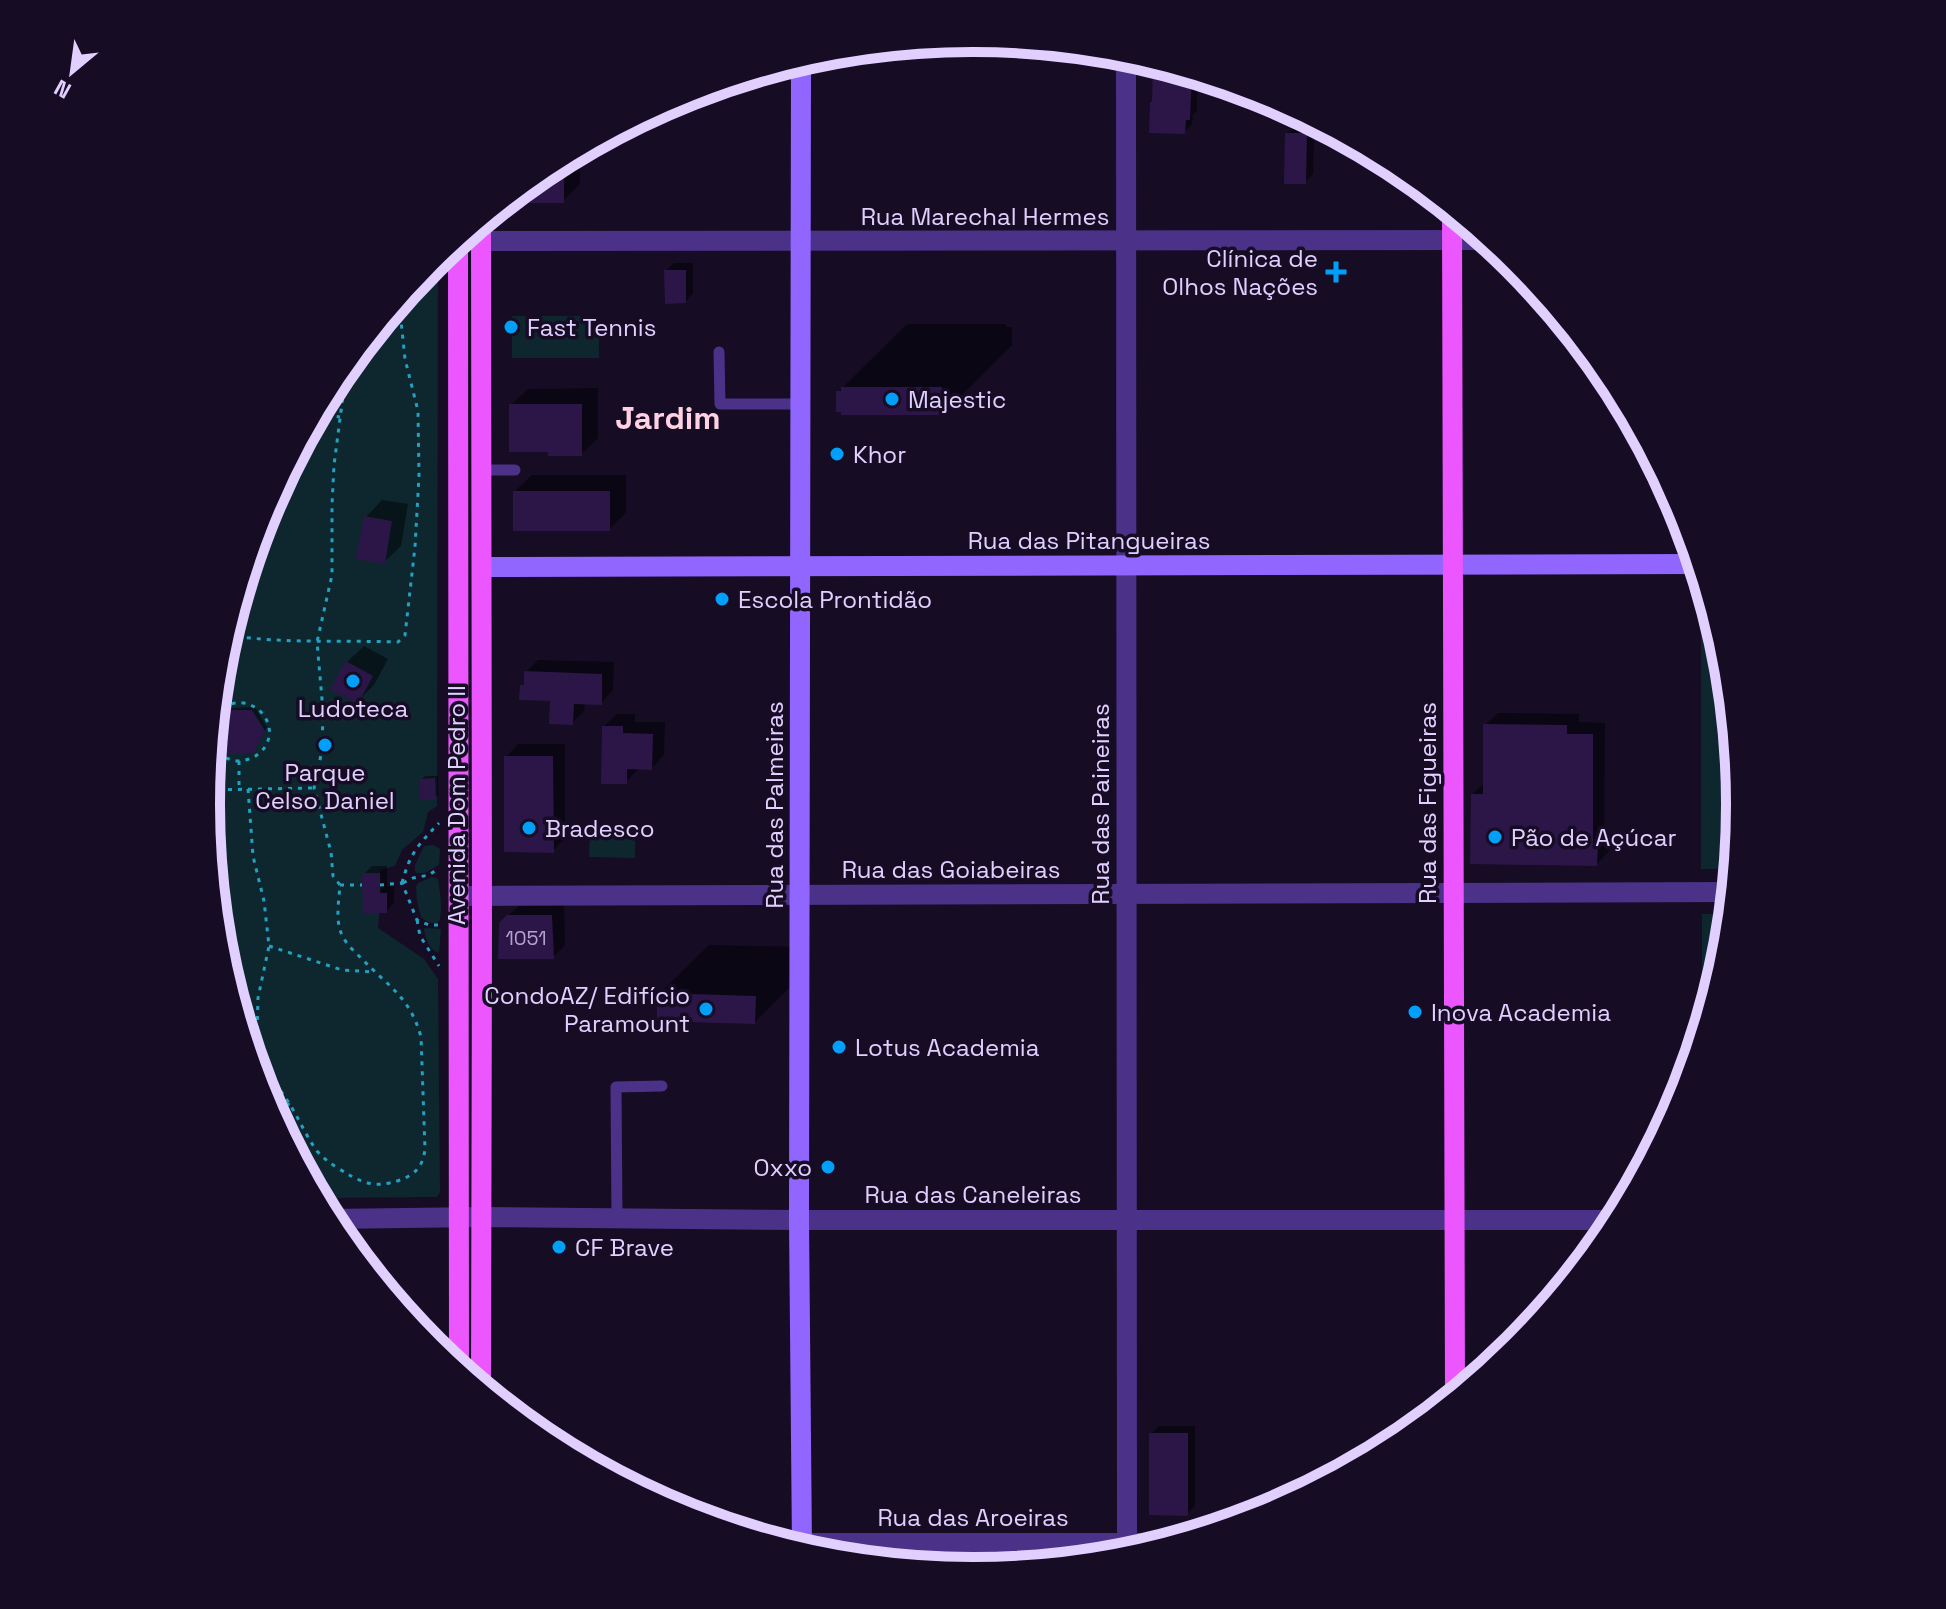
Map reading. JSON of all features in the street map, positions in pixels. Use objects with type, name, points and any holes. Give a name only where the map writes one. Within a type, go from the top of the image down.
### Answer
[{"type":"main road","name":"Rua das Palmeiras","points":[[801,72],[799,1220],[802,1537]]},
{"type":"main road","name":"Rua das Figueiras","points":[[1452,225],[1455,1381]]},
{"type":"main road","name":"Avenida Dom Pedro II","points":[[481,236],[481,1373]]},
{"type":"main road","name":"Avenida Dom Pedro II","points":[[458,256],[459,1354]]},
{"type":"main road","name":"Rua das Pitangueiras","points":[[482,567],[1686,564]]},
{"type":"street","name":"Rua das Paineiras","points":[[1126,68],[1127,1541]]},
{"type":"street","name":"Rua Marechal Hermes","points":[[487,231],[801,242],[1471,240]]},
{"type":"street","name":"Rua das Goiabeiras","points":[[460,896],[1720,892]]},
{"type":"street","name":"Rua das Caneleiras","points":[[344,1219],[1601,1220]]},
{"type":"street","name":"Rua das Aroeiras","points":[[852,1547],[1085,1549]]},
{"type":"lane","points":[[719,352],[720,404],[801,404]]},
{"type":"lane","points":[[481,470],[515,470]]},
{"type":"lane","points":[[617,1219],[616,1087],[662,1086]]},
{"type":"path","points":[[240,637],[317,642],[398,642],[405,635],[419,476],[418,411],[405,359],[400,316]]},
{"type":"path","points":[[276,1087],[317,1151],[358,1181],[384,1184],[409,1176],[419,1169],[425,1149],[421,1037],[403,998],[341,934],[338,920],[340,885],[333,876],[331,852],[314,788],[322,750],[323,711],[317,642],[332,575],[334,465],[343,392]]},
{"type":"path","points":[[329,415],[340,417]]},
{"type":"path","points":[[222,755],[239,761],[249,760],[258,755],[268,739],[269,729],[260,711],[243,703],[227,706]]},
{"type":"path","points":[[239,761],[239,790]]},
{"type":"path","points":[[221,790],[314,788]]},
{"type":"path","points":[[248,789],[253,856],[264,901],[269,946],[258,998],[257,1036]]},
{"type":"path","points":[[443,819],[410,856],[402,883],[420,936],[443,971]]},
{"type":"path","points":[[380,885],[402,883],[443,867]]},
{"type":"path","points":[[340,885],[362,885]]},
{"type":"path","points":[[417,920],[429,925],[443,925]]},
{"type":"path","points":[[269,946],[342,970],[375,972]]},
{"type":"path","points":[[286,1109],[289,1103]]},
{"type":"shaded area","name":"Parque Celso Daniel","points":[[438,275],[437,806],[428,812],[423,832],[402,850],[395,866],[380,870],[378,928],[424,959],[438,979],[440,1192],[437,1197],[331,1198],[321,1181],[278,1092],[246,999],[227,903],[220,804],[227,706],[235,658],[260,563],[278,517],[321,428],[347,386],[407,308]]},
{"type":"shaded area","points":[[512,316],[599,316],[599,358],[512,358]]},
{"type":"shaded area","points":[[1701,614],[1719,706],[1726,804],[1722,869],[1701,869]]},
{"type":"shaded area","points":[[590,829],[635,831],[635,858],[589,857]]},
{"type":"shaded area","points":[[434,845],[440,849],[439,865],[425,873],[417,873],[415,865],[424,846]]},
{"type":"shaded area","points":[[432,877],[438,879],[441,900],[439,922],[434,923],[421,917],[416,887]]},
{"type":"shaded area","points":[[1702,914],[1717,914],[1711,951],[1702,990]]},
{"type":"shaded area","points":[[426,928],[441,929],[439,953],[428,943]]},
{"type":"building","points":[[1153,74],[1192,85],[1190,120],[1186,120],[1185,134],[1149,133]]},
{"type":"building","points":[[1285,133],[1307,133],[1306,184],[1284,184]]},
{"type":"building","points":[[564,173],[564,203],[522,203]]},
{"type":"building","points":[[664,270],[686,270],[686,303],[665,304]]},
{"type":"building","name":"Majestic","points":[[841,387],[942,387],[942,391],[948,391],[948,412],[942,412],[942,415],[841,415],[841,412],[836,412],[836,391],[841,391]]},
{"type":"building","points":[[509,404],[582,404],[582,456],[509,452]]},
{"type":"building","points":[[513,491],[610,491],[610,531],[513,531]]},
{"type":"building","points":[[364,516],[392,521],[385,564],[356,559]]},
{"type":"building","name":"Ludoteca","points":[[346,661],[373,676],[358,704],[330,689]]},
{"type":"building","points":[[524,671],[602,674],[602,705],[574,704],[573,725],[549,724],[550,701],[519,700]]},
{"type":"building","points":[[227,710],[252,710],[265,731],[253,753],[228,754],[223,746]]},
{"type":"building","points":[[1483,724],[1567,725],[1567,734],[1593,734],[1593,845],[1598,845],[1597,866],[1470,864],[1471,794],[1483,794]]},
{"type":"building","points":[[602,726],[623,726],[623,733],[653,734],[652,770],[627,769],[627,784],[601,784]]},
{"type":"building","name":"Bradesco","points":[[504,756],[553,756],[554,853],[504,852]]},
{"type":"building","points":[[435,778],[436,800],[420,800],[420,779]]},
{"type":"building","points":[[362,873],[380,873],[380,893],[387,893],[387,913],[363,913]]},
{"type":"building","points":[[507,915],[552,915],[554,959],[498,959],[499,923]]},
{"type":"building","name":"CondoAZ/ Edifício Paramount","points":[[657,993],[756,996],[755,1024],[657,1021]]},
{"type":"building","points":[[1149,1433],[1188,1433],[1188,1516],[1149,1515]]},
{"type":"place","name":"Clínica de Olhos Nações","points":[[1336,272]]},
{"type":"place","name":"Fast Tennis","points":[[511,327]]},
{"type":"place","name":"Majestic","points":[[892,399]]},
{"type":"place","name":"Khor","points":[[837,454]]},
{"type":"place","name":"Escola Prontidão","points":[[722,599]]},
{"type":"place","name":"Ludoteca","points":[[353,681]]},
{"type":"place","name":"Parque Celso Daniel","points":[[325,745]]},
{"type":"place","name":"Bradesco","points":[[529,828]]},
{"type":"place","name":"Pão de Açúcar","points":[[1495,837]]},
{"type":"place","name":"CondoAZ/ Edifício Paramount","points":[[706,1009]]},
{"type":"place","name":"Inova Academia","points":[[1415,1012]]},
{"type":"place","name":"Lotus Academia","points":[[839,1047]]},
{"type":"place","name":"Oxxo","points":[[828,1167]]},
{"type":"place","name":"CF Brave","points":[[559,1247]]},
{"type":"district","name":"Jardim","points":[[668,418]]}]
